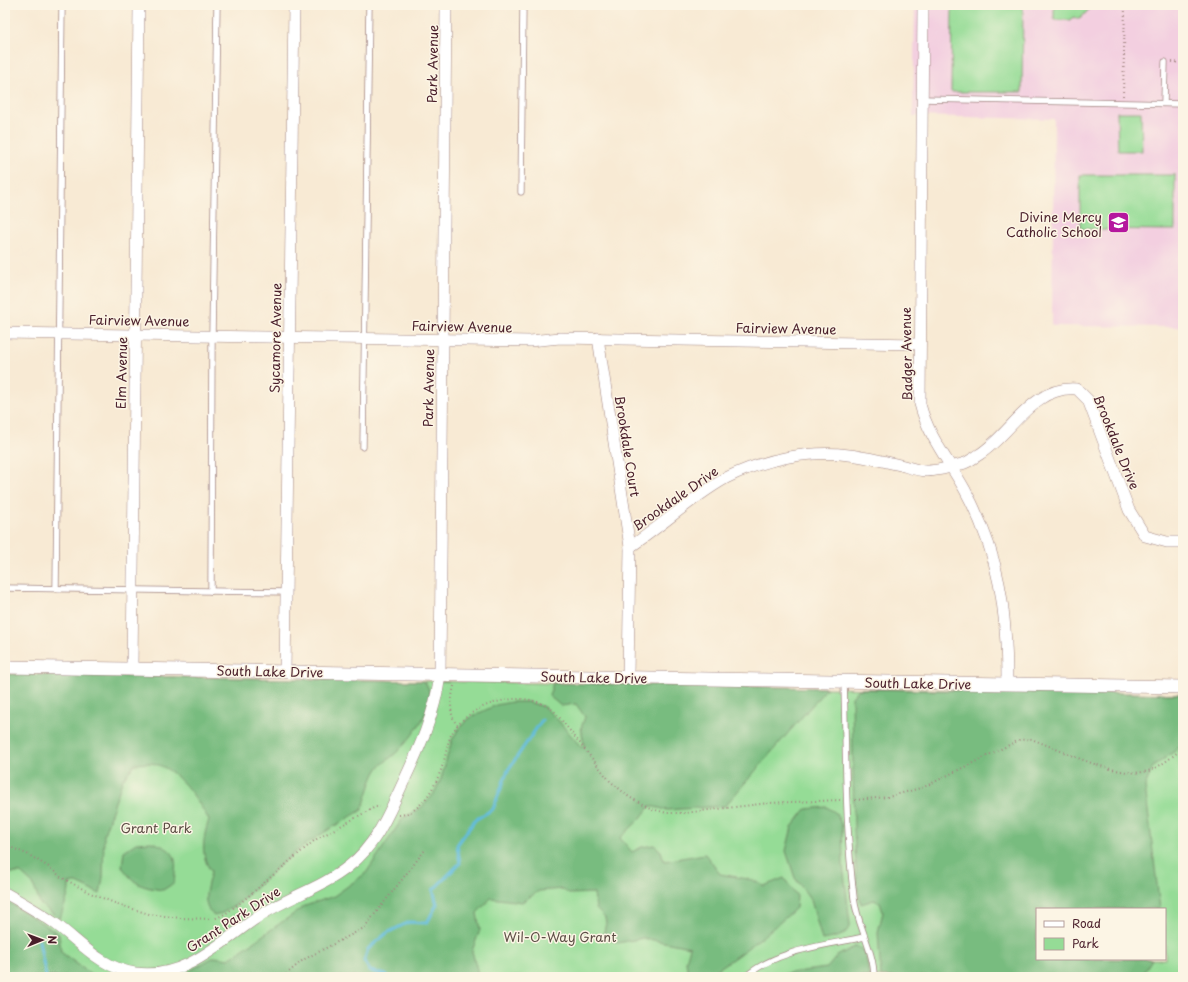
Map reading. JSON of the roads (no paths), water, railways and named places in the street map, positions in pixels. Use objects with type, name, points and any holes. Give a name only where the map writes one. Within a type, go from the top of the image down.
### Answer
[{"type":"street","name":"Elm Avenue","points":[[132,669],[139,5]]},
{"type":"street","name":"Sycamore Avenue","points":[[285,672],[294,5]]},
{"type":"street","name":"Park Avenue","points":[[440,674],[446,5]]},
{"type":"street","name":"Badger Avenue","points":[[922,5],[919,344],[920,404],[925,422],[964,489],[987,536],[998,575],[1005,611],[1007,684]]},
{"type":"street","name":"Fairview Avenue","points":[[5,333],[530,341],[560,338],[598,338],[919,344]]},
{"type":"street","name":"Brookdale Court","points":[[598,338],[630,548],[628,677]]},
{"type":"street","name":"Brookdale Drive","points":[[630,548],[694,499],[728,477],[758,465],[794,456],[836,453],[869,457],[925,471],[950,467],[967,462],[994,445],[1019,416],[1035,402],[1048,394],[1065,388],[1077,389],[1088,400],[1129,510],[1145,536],[1167,542],[1183,542]]},
{"type":"street","name":"South Lake Drive","points":[[5,667],[1183,687]]},
{"type":"street","name":"Grant Park Drive","points":[[5,893],[51,921],[92,954],[108,964],[134,972],[147,974],[166,972],[189,964],[202,957],[267,911],[326,881],[349,866],[365,851],[380,831],[422,743],[435,706],[440,674]]},
{"type":"lane","points":[[56,589],[60,333],[62,5]]},
{"type":"lane","points":[[211,591],[212,336],[217,5]]},
{"type":"lane","points":[[363,446],[366,339],[370,5]]},
{"type":"lane","points":[[521,192],[523,5]]},
{"type":"lane","points":[[1164,103],[1165,62]]},
{"type":"lane","points":[[922,99],[1183,104]]},
{"type":"lane","points":[[5,588],[287,592]]},
{"type":"lane","points":[[844,682],[850,862],[856,914],[874,964],[874,977]]},
{"type":"lane","points":[[745,977],[770,960],[792,952],[864,937]]},
{"type":"waterway","points":[[387,977],[386,975],[370,971],[364,961],[368,949],[387,933],[409,922],[427,923],[437,904],[433,890],[460,863],[457,845],[475,820],[493,809],[508,770],[542,720]]},
{"type":"waterway","points":[[39,941],[46,977]]},
{"type":"place","name":"Divine Mercy Catholic School","points":[[1118,223]]},
{"type":"park label","name":"Grant Park","points":[[156,827]]},
{"type":"park label","name":"Wil-O-Way Grant","points":[[560,936]]}]
